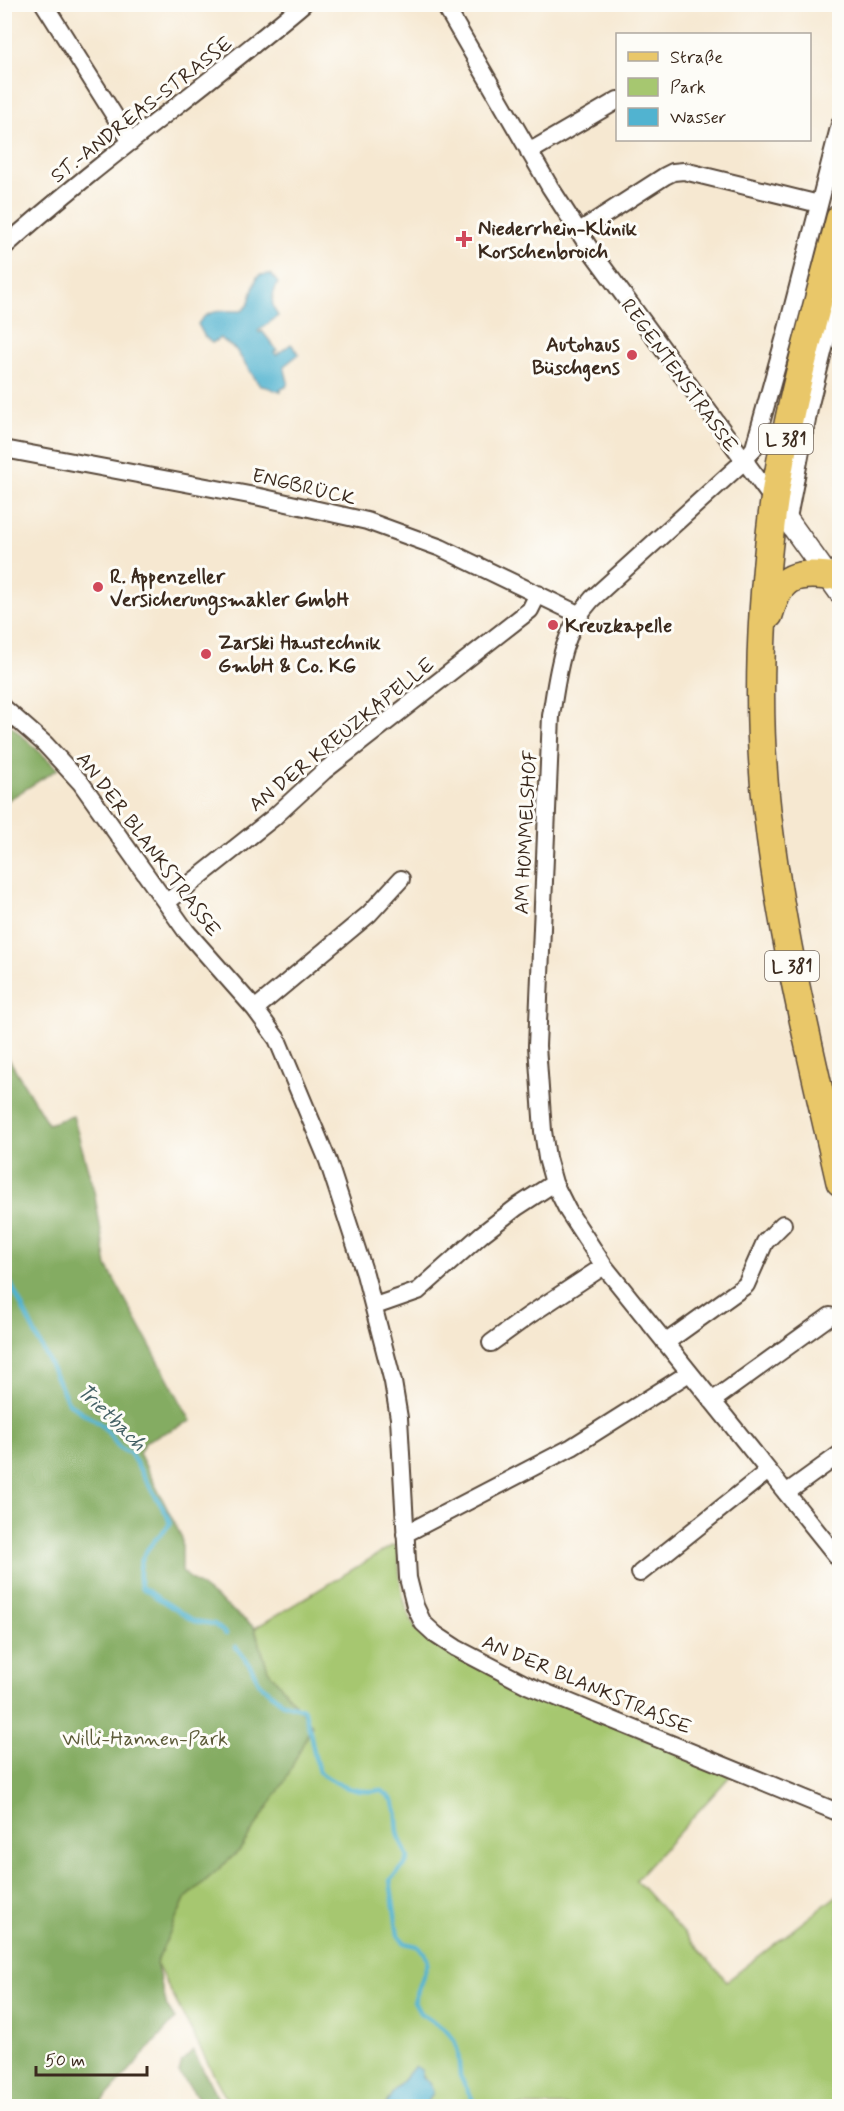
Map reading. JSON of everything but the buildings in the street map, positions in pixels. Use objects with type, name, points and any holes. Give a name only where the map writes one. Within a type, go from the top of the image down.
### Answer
[{"type":"main road","name":"L 381","points":[[829,211],[799,377],[781,509],[766,582],[761,672],[762,742],[773,857],[796,988],[840,1182]]},
{"type":"main road","points":[[763,634],[771,607],[786,582],[799,575],[834,584]]},
{"type":"street","points":[[44,4],[131,142]]},
{"type":"street","name":"ST.-ANDREAS-STRASSE","points":[[4,247],[131,142],[246,53],[303,4]]},
{"type":"street","name":"REGENTENSTRASSE","points":[[444,4],[578,232],[834,584]]},
{"type":"street","points":[[529,152],[616,101]]},
{"type":"street","name":"AM HOMMELSHOF","points":[[840,124],[829,211],[752,451],[744,461],[608,582],[578,614],[564,652],[554,696],[549,753],[537,1063],[545,1144],[554,1183],[568,1211],[604,1266],[840,1560]]},
{"type":"street","points":[[578,232],[665,176],[677,171],[829,211]]},
{"type":"street","points":[[781,509],[840,285]]},
{"type":"street","name":"ENGBRÜCK","points":[[4,449],[250,495],[367,521],[441,548],[578,614]]},
{"type":"street","name":"AN DER KREUZKAPELLE","points":[[166,903],[273,818],[324,771],[530,610],[538,594]]},
{"type":"street","name":"AN DER BLANKSTRASSE","points":[[4,708],[45,744],[81,783],[198,946],[255,1009],[277,1039],[319,1137],[375,1306],[397,1400],[408,1578],[415,1606],[425,1626],[442,1640],[485,1665],[538,1690],[840,1813]]},
{"type":"street","points":[[255,1009],[369,914],[401,879]]},
{"type":"street","points":[[375,1306],[418,1291],[482,1234],[517,1207],[554,1183]]},
{"type":"street","points":[[665,1343],[746,1284],[765,1242],[783,1224]]},
{"type":"street","points":[[491,1343],[604,1266]]},
{"type":"street","points":[[712,1401],[830,1316]]},
{"type":"street","points":[[405,1534],[572,1447],[689,1373]]},
{"type":"street","points":[[786,1493],[840,1454]]},
{"type":"street","points":[[640,1573],[768,1471]]},
{"type":"green space","points":[[5,720],[58,769],[5,802]]},
{"type":"green space","name":"Willi-Hannen-Park","points":[[4,1051],[48,1124],[73,1116],[94,1191],[107,1266],[191,1421],[146,1441],[139,1453],[182,1538],[182,1572],[254,1627],[268,1670],[312,1725],[285,1781],[240,1850],[185,1899],[156,1963],[167,2007],[175,2019],[98,2106],[5,2106]]},
{"type":"green space","points":[[393,1545],[398,1548],[399,1572],[407,1609],[418,1631],[426,1640],[455,1657],[731,1775],[636,1880],[727,1981],[839,1894],[839,2106],[425,2106],[433,2093],[415,2066],[393,2092],[385,2106],[230,2106],[156,1963],[185,1899],[240,1850],[312,1726],[268,1670],[255,1628]]},
{"type":"green space","points":[[193,2051],[222,2106],[193,2106],[199,2099],[179,2073],[182,2062]]},
{"type":"water","points":[[271,274],[278,283],[272,300],[278,316],[258,331],[260,333],[262,331],[277,350],[274,352],[276,355],[291,344],[299,354],[284,366],[288,382],[281,392],[260,386],[236,350],[220,338],[212,343],[205,337],[198,324],[206,315],[212,313],[242,311],[248,305],[257,277]]},
{"type":"water","points":[[415,2066],[421,2070],[423,2078],[430,2083],[433,2093],[425,2106],[385,2106],[393,2092]]},
{"type":"waterway","name":"Trietbach","points":[[4,1276],[10,1282],[68,1402],[100,1424],[121,1448],[130,1453],[167,1515],[170,1524],[150,1545],[142,1559],[141,1587],[194,1621],[214,1624],[226,1634]]},
{"type":"waterway","name":"Trietbach","points":[[236,1647],[250,1665],[260,1684],[283,1703],[303,1709],[319,1772],[348,1788],[364,1791],[381,1790],[392,1799],[397,1812],[399,1834],[408,1858],[405,1865],[390,1880],[398,1935],[405,1943],[417,1946],[425,1953],[428,1962],[414,2002],[420,2013],[447,2031],[454,2040],[458,2052],[460,2076],[476,2106]]},
{"type":"place","name":"Niederrhein-Klinik Korschenbroich","points":[[464,239]]},
{"type":"place","name":"Autohaus Büschgens","points":[[632,355]]},
{"type":"place","name":"R. Appenzeller Versicherungsmakler GmbH","points":[[98,587]]},
{"type":"place","name":"Kreuzkapelle","points":[[553,625]]},
{"type":"place","name":"Zarski Haustechnik GmbH & Co. KG","points":[[206,654]]}]
